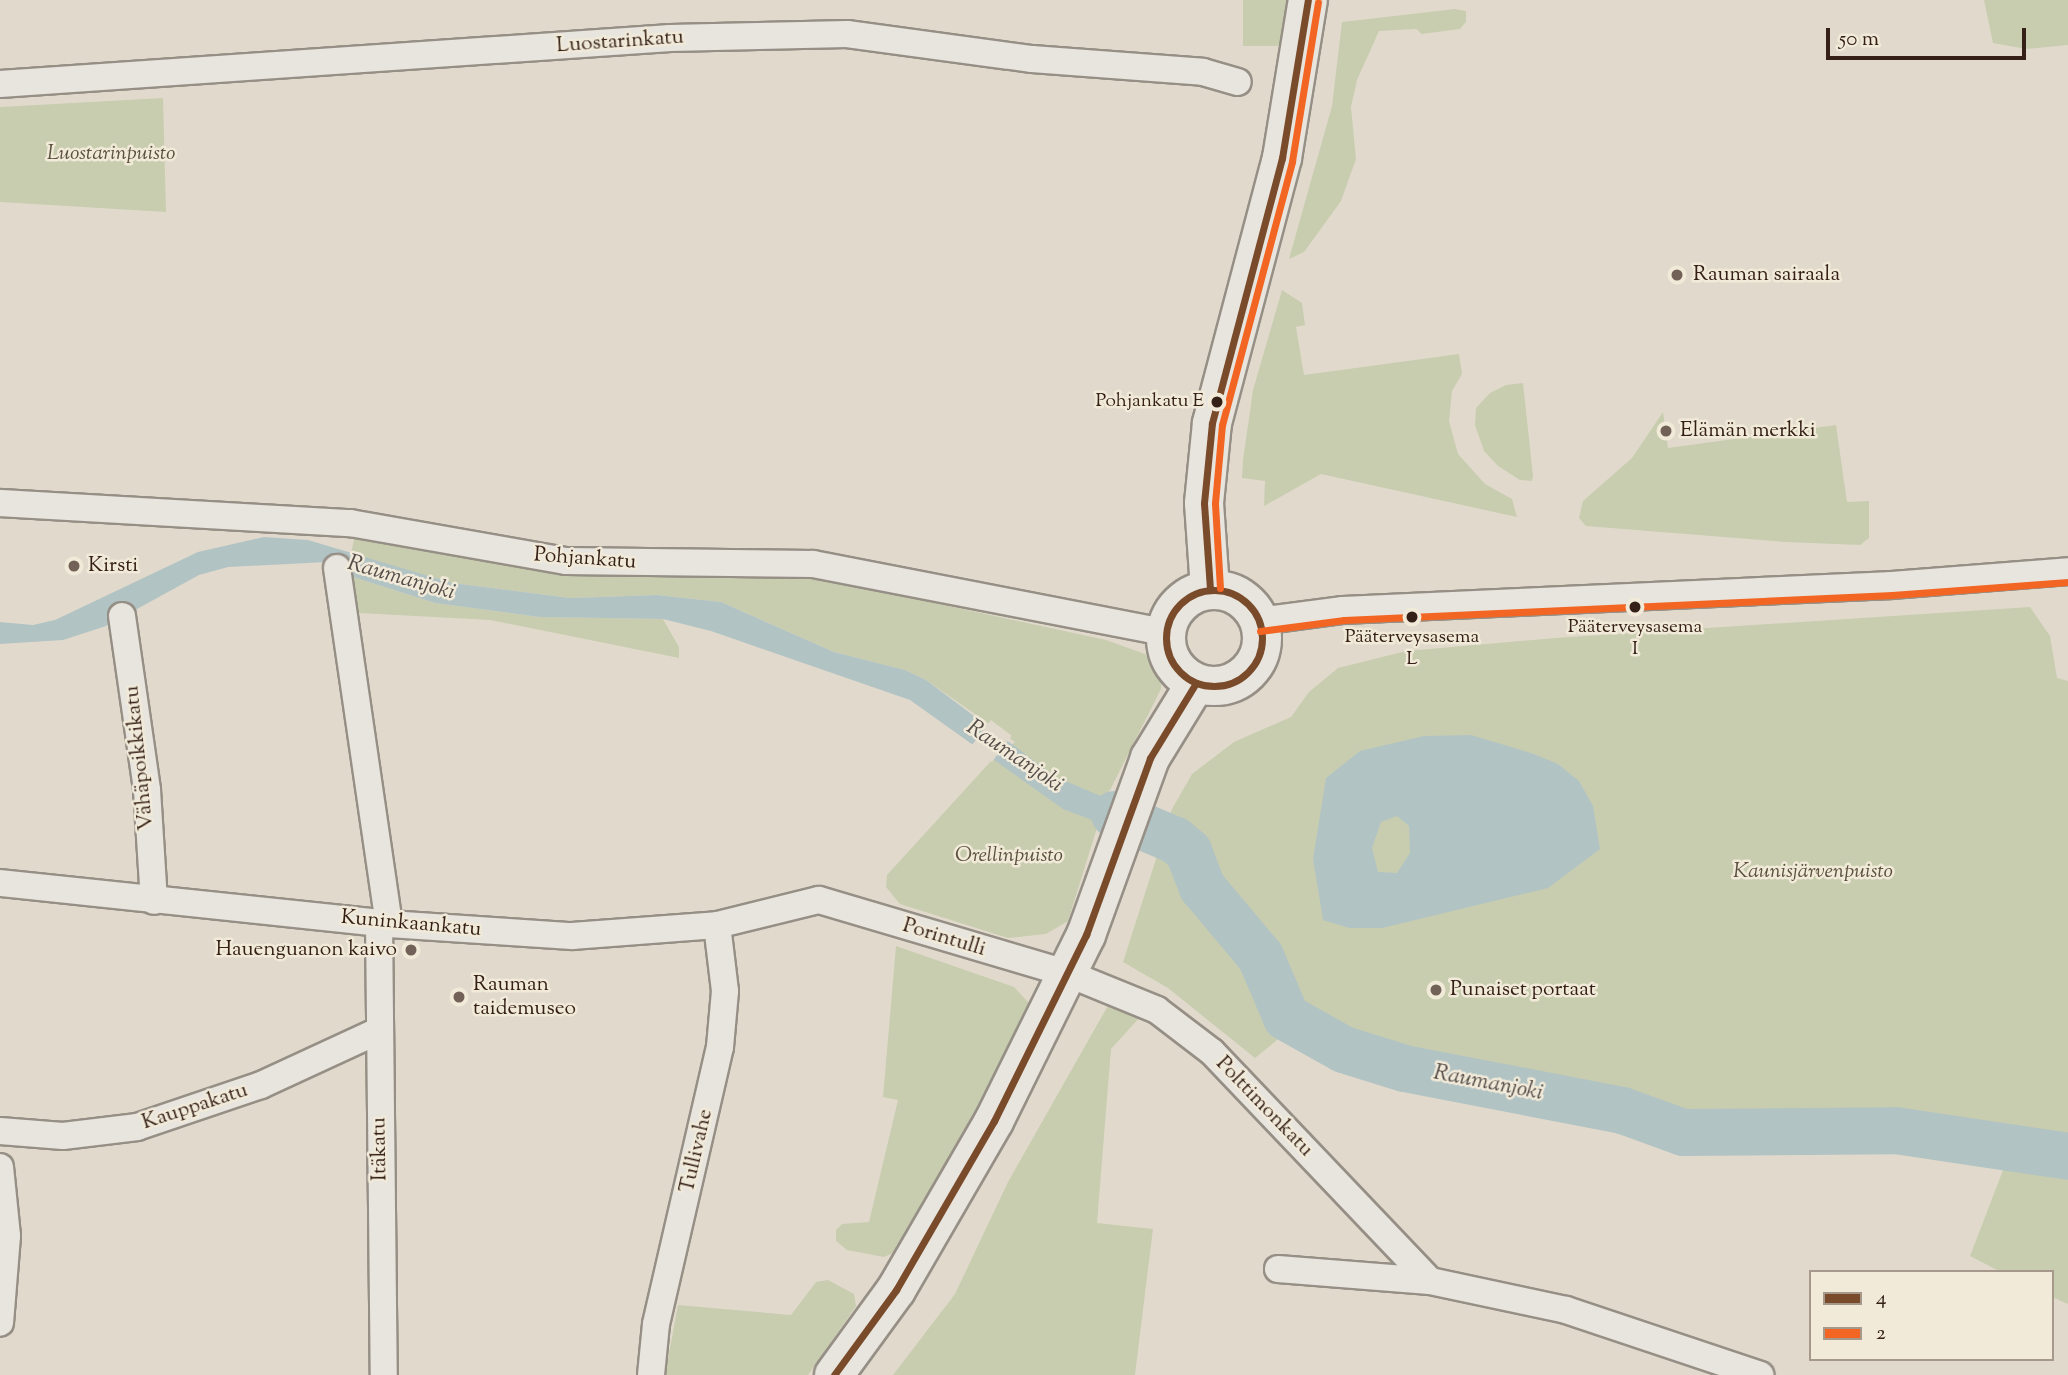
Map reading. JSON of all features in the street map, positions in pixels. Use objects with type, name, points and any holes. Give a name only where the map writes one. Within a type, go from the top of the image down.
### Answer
[{"type":"main road","points":[[1210,589],[1203,503],[1212,423],[1279,171],[1308,0]]},
{"type":"main road","points":[[1210,589],[1238,596],[1259,621],[1263,646],[1249,672],[1226,686],[1196,683],[1173,665],[1167,633],[1175,609],[1193,594],[1210,589]]},
{"type":"main road","points":[[834,1375],[896,1290],[994,1121],[1069,974],[1150,758],[1196,683]]},
{"type":"street","name":"Luostarinkatu","points":[[0,83],[670,38],[847,34],[1031,59],[1203,72],[1238,82]]},
{"type":"street","name":"Pohjankatu","points":[[0,503],[350,523],[566,561],[824,565],[1167,633]]},
{"type":"street","name":"Itäkatu","points":[[337,568],[384,923],[378,1031],[384,1375]]},
{"type":"street","points":[[1259,621],[1343,610],[1892,585],[2068,571]]},
{"type":"street","name":"Vähäpoikkikatu","points":[[122,616],[147,790],[154,901]]},
{"type":"street","name":"Kuninkaankatu","points":[[0,883],[384,923],[572,936],[717,925],[786,905],[819,900]]},
{"type":"street","name":"Porintulli","points":[[819,900],[1069,974]]},
{"type":"street","name":"Tullivahe","points":[[651,1375],[656,1324],[722,1034],[725,991],[717,925]]},
{"type":"street","name":"Polttimonkatu","points":[[1069,974],[1157,1010],[1212,1052],[1430,1281]]},
{"type":"street","name":"Kauppakatu","points":[[1,1131],[64,1136],[137,1127],[261,1085],[378,1031]]},
{"type":"street","points":[[0,1161],[1,1131]]},
{"type":"street","points":[[0,1167],[6,1236],[0,1324]]},
{"type":"street","points":[[1278,1269],[1430,1281],[1566,1311],[1760,1375]]},
{"type":"green space","points":[[1243,0],[1286,0],[1286,46],[1243,46]]},
{"type":"green space","points":[[1984,0],[2068,0],[2068,45],[2026,49],[1993,43]]},
{"type":"green space","points":[[1455,9],[1466,11],[1466,22],[1460,29],[1422,34],[1416,29],[1379,31],[1357,80],[1351,107],[1356,159],[1341,201],[1304,252],[1289,259],[1332,106],[1342,22]]},
{"type":"green space","name":"Luostarinpuisto","points":[[163,98],[166,212],[0,202],[0,107]]},
{"type":"green space","points":[[1282,290],[1302,303],[1305,325],[1296,327],[1304,375],[1459,354],[1462,374],[1452,391],[1449,421],[1458,454],[1485,484],[1512,499],[1517,517],[1321,474],[1264,506],[1265,481],[1242,478],[1243,460],[1253,390]]},
{"type":"green space","points":[[1523,383],[1532,481],[1520,480],[1498,466],[1484,451],[1475,425],[1476,408],[1490,393],[1506,385]]},
{"type":"green space","points":[[1663,412],[1668,448],[1836,425],[1847,502],[1869,501],[1869,538],[1860,545],[1785,542],[1586,526],[1579,518],[1583,501],[1632,458]]},
{"type":"green space","name":"Orellinpuisto","points":[[355,534],[563,572],[814,577],[1106,640],[1145,654],[1162,672],[1161,689],[1107,796],[1068,921],[1046,934],[1008,938],[900,904],[886,887],[887,875],[991,761],[1015,742],[926,680],[905,670],[834,652],[721,602],[657,595],[570,598],[452,583],[351,554]]},
{"type":"green space","points":[[353,577],[435,603],[539,617],[663,619],[679,647],[679,658],[490,620],[359,613]]},
{"type":"green space","name":"Kaunisjärvenpuisto","points":[[2030,607],[2050,636],[2057,678],[2068,681],[2068,1145],[1942,1125],[1699,1123],[1614,1099],[1361,1047],[1299,1004],[1276,1041],[1255,1058],[1168,988],[1123,962],[1172,809],[1192,774],[1234,742],[1291,717],[1309,692],[1338,668],[1406,651],[1555,638]]},
{"type":"green space","points":[[896,946],[1014,987],[1029,1003],[957,1151],[893,1253],[884,1257],[847,1250],[836,1241],[836,1230],[842,1224],[869,1222],[898,1100],[883,1097]]},
{"type":"green space","points":[[1110,1002],[1142,1015],[1111,1049],[1097,1223],[1153,1229],[1135,1375],[893,1375],[955,1294],[1009,1180]]},
{"type":"green space","points":[[2008,1157],[2068,1166],[2068,1304],[2054,1298],[2054,1270],[1997,1270],[1970,1256]]},
{"type":"green space","points":[[828,1280],[854,1294],[856,1306],[808,1375],[665,1375],[678,1305],[791,1315],[816,1282]]},
{"type":"water","points":[[264,537],[308,540],[452,583],[570,598],[657,595],[721,602],[834,652],[905,670],[926,680],[1056,777],[1161,822],[1175,840],[1142,839],[1063,809],[910,700],[711,631],[663,619],[539,617],[435,603],[353,577],[327,562],[228,567],[199,575],[106,626],[63,640],[0,644],[0,622],[33,625],[55,620],[198,552]]},
{"type":"water","points":[[1471,735],[1558,764],[1579,781],[1593,806],[1600,849],[1548,888],[1382,928],[1349,928],[1323,920],[1313,859],[1326,778],[1360,751],[1424,736]],"holes":[[[1397,816],[1409,826],[1410,853],[1397,873],[1378,872],[1372,848],[1381,822]]]},
{"type":"pier","points":[[991,720],[1012,736],[992,762],[971,746]]},
{"type":"pier","points":[[1113,795],[1165,821],[1158,843],[1141,843],[1104,826]]},
{"type":"waterway","name":"Raumanjoki","points":[[1114,814],[1175,840],[1188,851],[1202,887],[1260,956],[1286,1017],[1343,1049],[1404,1068],[1622,1110],[1683,1132],[1895,1130],[2068,1156]]},
{"type":"transit line","name":"4","points":[[1210,589],[1204,503],[1212,423],[1282,158],[1308,0]]},
{"type":"transit line","name":"2","points":[[1220,588],[1215,503],[1222,425],[1292,161],[1318,2]]},
{"type":"transit line","name":"2","points":[[1260,631],[1344,620],[1892,595],[2068,582]]},
{"type":"transit line","name":"4","points":[[1214,590],[1233,593],[1248,604],[1259,619],[1262,638],[1259,657],[1248,672],[1233,683],[1214,686],[1195,683],[1180,672],[1169,657],[1166,638],[1169,619],[1180,604],[1195,593],[1214,590]]},
{"type":"transit line","name":"4","points":[[834,1375],[896,1290],[994,1121],[1086,935],[1150,758],[1196,683]]},
{"type":"place","name":"Rauman sairaala","points":[[1677,275]]},
{"type":"place","name":"Pohjankatu E","points":[[1217,402]]},
{"type":"place","name":"Elämän merkki","points":[[1666,431]]},
{"type":"place","name":"Kirsti","points":[[74,566]]},
{"type":"place","name":"Pääterveysasema I","points":[[1635,607]]},
{"type":"place","name":"Pääterveysasema L","points":[[1412,617]]},
{"type":"place","name":"Hauenguanon kaivo","points":[[411,950]]},
{"type":"place","name":"Punaiset portaat","points":[[1436,990]]},
{"type":"place","name":"Rauman taidemuseo","points":[[459,997]]}]
